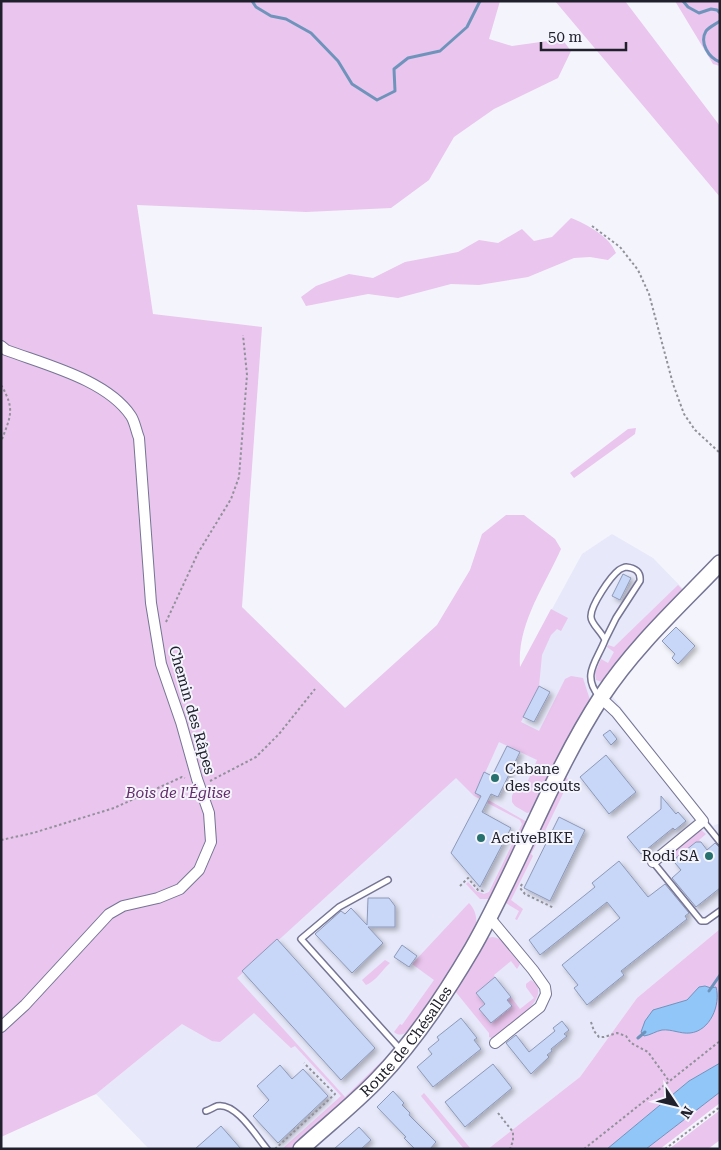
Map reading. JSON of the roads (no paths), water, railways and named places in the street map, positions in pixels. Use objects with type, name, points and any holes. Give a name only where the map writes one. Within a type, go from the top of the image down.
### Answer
[{"type":"street","name":"Chemin des Râpes","points":[[1,346],[6,350],[96,385],[117,400],[132,417],[139,438],[151,603],[161,664],[181,722],[208,812],[212,842],[199,870],[180,889],[158,898],[123,906],[109,914],[25,1005],[1,1027]]},
{"type":"street","name":"Route de Chésalles","points":[[301,1149],[376,1081],[402,1052],[445,993],[489,917],[572,749],[601,698],[631,657],[720,563]]},
{"type":"street","points":[[601,698],[616,712],[703,821],[653,862]]},
{"type":"street","points":[[489,917],[533,970],[545,987],[546,994],[540,1007],[495,1044]]},
{"type":"lane","points":[[601,698],[593,687],[590,672],[616,618],[640,581],[641,576],[635,568],[626,566],[619,570],[610,579],[591,611],[590,618],[594,625],[602,632],[605,640]]},
{"type":"lane","points":[[703,821],[719,841]]},
{"type":"lane","points":[[653,862],[702,922],[720,911]]},
{"type":"lane","points":[[388,880],[339,908],[301,939],[402,1052]]},
{"type":"lane","points":[[206,1111],[217,1106],[226,1106],[234,1110],[267,1149]]},
{"type":"water","points":[[699,987],[716,987],[717,1001],[712,1016],[703,1028],[690,1033],[662,1030],[644,1036],[641,1032],[645,1021],[653,1010],[687,1000]]},
{"type":"water","points":[[720,1063],[720,1092],[646,1149],[607,1149],[689,1081]]},
{"type":"waterway","points":[[252,1],[256,7],[271,16],[286,19],[311,33],[338,61],[352,84],[377,100],[395,91],[394,69],[408,58],[440,51],[467,27],[480,1]]},
{"type":"waterway","points":[[683,1],[688,7],[699,13],[711,9],[717,10],[720,13]]},
{"type":"waterway","points":[[720,21],[706,31],[704,36],[706,50],[720,62]]},
{"type":"waterway","points":[[709,991],[720,975]]},
{"type":"waterway","points":[[638,1038],[645,1032]]},
{"type":"place","name":"Cabane des scouts","points":[[495,778]]},
{"type":"place","name":"ActiveBIKE","points":[[481,838]]},
{"type":"place","name":"Rodi SA","points":[[709,856]]},
{"type":"park label","name":"Bois de l'Église","points":[[178,793]]}]
